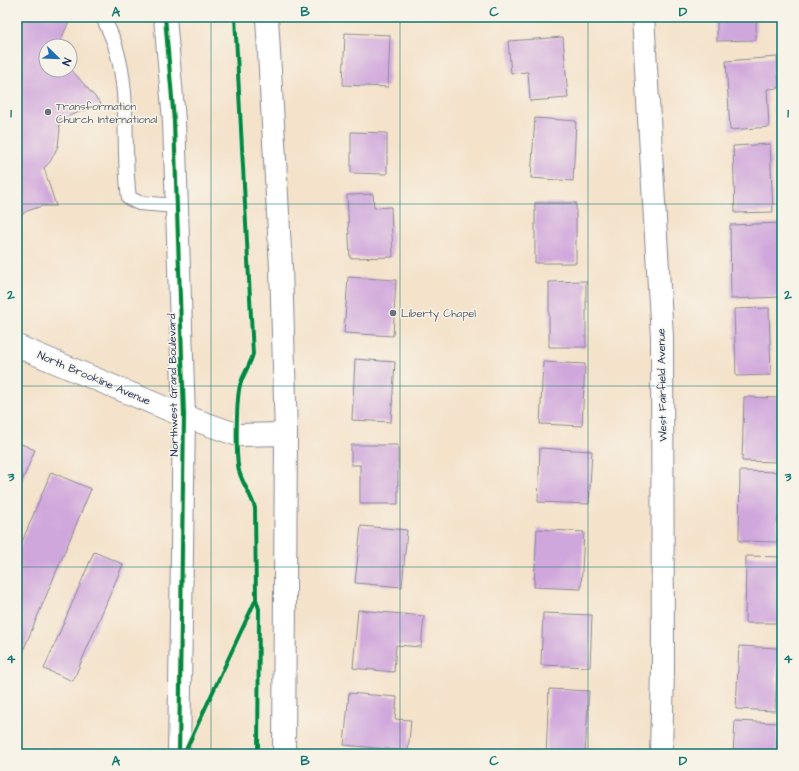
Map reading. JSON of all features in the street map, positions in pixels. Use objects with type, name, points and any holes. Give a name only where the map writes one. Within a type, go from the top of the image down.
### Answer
[{"type":"street","name":"Northwest Grand Boulevard","points":[[165,17],[174,121],[184,416],[179,754]]},
{"type":"street","points":[[267,17],[281,267],[286,434],[284,754]]},
{"type":"street","name":"West Fairfield Avenue","points":[[643,17],[662,337],[664,669],[661,754]]},
{"type":"street","name":"North Brookline Avenue","points":[[17,346],[184,416],[238,435],[286,434]]},
{"type":"lane","points":[[103,17],[115,45],[121,72],[129,198],[139,203],[176,206]]},
{"type":"building","name":"Transformation Church International","points":[[17,17],[71,17],[62,38],[38,38],[38,78],[78,77],[101,104],[58,120],[60,129],[58,146],[50,162],[44,168],[56,206],[42,206],[27,211],[17,218]]},
{"type":"building","points":[[717,17],[756,17],[756,40],[717,41]]},
{"type":"building","points":[[345,33],[390,35],[388,87],[343,85]]},
{"type":"building","points":[[563,37],[568,98],[530,101],[528,72],[511,73],[508,41]]},
{"type":"building","points":[[777,57],[779,88],[767,89],[769,127],[730,130],[726,61]]},
{"type":"building","points":[[535,118],[576,121],[573,181],[531,178]]},
{"type":"building","points":[[351,132],[387,133],[387,174],[351,173]]},
{"type":"building","points":[[770,144],[773,212],[735,213],[733,146]]},
{"type":"building","points":[[373,194],[374,208],[391,207],[393,257],[350,258],[347,195]]},
{"type":"building","points":[[535,203],[576,203],[576,263],[535,263]]},
{"type":"building","points":[[782,223],[782,297],[731,299],[730,225]]},
{"type":"building","points":[[348,277],[396,280],[393,336],[344,333]]},
{"type":"building","points":[[586,281],[586,347],[549,347],[549,282]]},
{"type":"building","points":[[769,308],[771,375],[736,376],[734,309]]},
{"type":"building","points":[[355,359],[395,362],[391,422],[352,420]]},
{"type":"building","points":[[543,362],[585,364],[582,426],[540,424]]},
{"type":"building","points":[[744,397],[780,398],[779,462],[742,461]]},
{"type":"building","points":[[17,442],[35,450],[17,493]]},
{"type":"building","points":[[351,445],[398,445],[398,504],[360,504],[360,465],[351,465]]},
{"type":"building","points":[[540,448],[592,451],[589,504],[538,502]]},
{"type":"building","points":[[740,471],[782,472],[782,516],[778,516],[777,542],[739,541]]},
{"type":"building","points":[[51,472],[91,489],[17,665],[17,554]]},
{"type":"building","points":[[361,526],[407,530],[402,587],[355,583]]},
{"type":"building","points":[[537,529],[584,532],[581,589],[534,587]]},
{"type":"building","points":[[94,552],[123,564],[73,681],[44,669]]},
{"type":"building","points":[[746,556],[782,557],[781,623],[745,623]]},
{"type":"building","points":[[358,610],[424,616],[421,647],[396,645],[394,672],[353,668]]},
{"type":"building","points":[[543,613],[592,615],[590,667],[541,665]]},
{"type":"building","points":[[739,646],[778,648],[775,711],[736,709]]},
{"type":"building","points":[[549,689],[589,691],[585,754],[546,754]]},
{"type":"building","points":[[349,693],[397,697],[395,719],[411,720],[408,751],[344,745]]},
{"type":"building","points":[[735,721],[778,723],[776,754],[733,754]]},
{"type":"cycle path","points":[[165,17],[174,121],[184,416],[179,754]]},
{"type":"cycle path","points":[[235,17],[253,354],[239,389],[237,413],[237,456],[238,467],[243,483],[255,508],[256,599],[259,609],[258,754]]},
{"type":"cycle path","points":[[184,754],[256,599]]},
{"type":"place","name":"Transformation Church International","points":[[48,112]]},
{"type":"place","name":"Liberty Chapel","points":[[393,313]]}]
